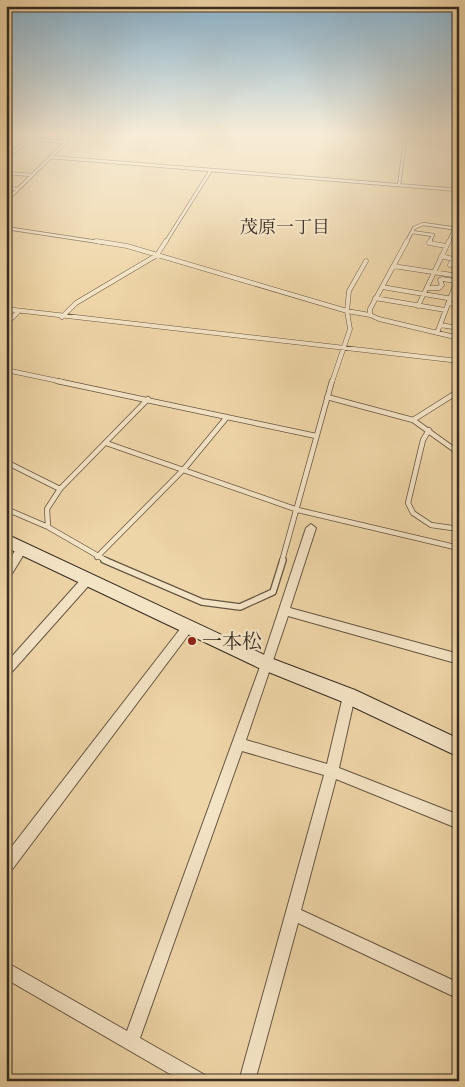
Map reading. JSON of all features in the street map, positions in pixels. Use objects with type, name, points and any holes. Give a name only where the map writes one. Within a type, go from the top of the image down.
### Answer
[{"type":"street","points":[[131,1042],[267,664],[311,528]]},
{"type":"street","points":[[6,539],[22,549],[267,664],[349,696],[459,748]]},
{"type":"street","points":[[6,574],[22,549]]},
{"type":"street","points":[[6,671],[88,580]]},
{"type":"street","points":[[284,611],[459,659]]},
{"type":"street","points":[[6,866],[188,627]]},
{"type":"street","points":[[247,1081],[332,771],[349,696]]},
{"type":"street","points":[[238,744],[332,771],[459,822]]},
{"type":"street","points":[[292,913],[459,991]]},
{"type":"street","points":[[6,970],[199,1081]]},
{"type":"lane","points":[[6,201],[22,185]]},
{"type":"lane","points":[[62,317],[76,302],[156,255],[201,185]]},
{"type":"lane","points":[[396,185],[459,190]]},
{"type":"lane","points":[[6,188],[18,189]]},
{"type":"lane","points":[[370,314],[370,308],[375,298],[417,225],[457,228],[446,246],[418,306]]},
{"type":"lane","points":[[6,228],[127,246],[347,310],[370,314],[379,319],[459,338]]},
{"type":"lane","points":[[412,232],[433,235],[428,243],[446,246]]},
{"type":"lane","points":[[441,256],[452,259],[450,265],[459,267]]},
{"type":"lane","points":[[6,510],[48,528],[97,557],[202,602],[240,607],[273,592],[298,510],[327,397],[350,329],[347,310],[349,291],[366,261]]},
{"type":"lane","points":[[393,266],[459,275],[437,333]]},
{"type":"lane","points":[[427,288],[436,289],[441,286],[440,282],[442,279],[456,282]]},
{"type":"lane","points":[[382,288],[424,294],[459,305]]},
{"type":"lane","points":[[375,298],[445,310]]},
{"type":"lane","points":[[449,301],[459,300]]},
{"type":"lane","points":[[6,309],[62,317],[344,346],[459,361]]},
{"type":"lane","points":[[6,324],[18,312]]},
{"type":"lane","points":[[440,325],[459,328]]},
{"type":"lane","points":[[6,370],[316,436]]},
{"type":"lane","points":[[413,420],[459,391]]},
{"type":"lane","points":[[327,397],[413,420],[459,452]]},
{"type":"lane","points":[[48,528],[47,509],[60,489],[148,399]]},
{"type":"lane","points":[[97,557],[184,469],[226,417]]},
{"type":"lane","points":[[429,430],[423,440],[408,502],[413,514],[431,525],[459,529]]},
{"type":"lane","points":[[106,443],[298,510],[459,548]]},
{"type":"lane","points":[[6,462],[60,489]]},
{"type":"place","name":"一本松","points":[[192,641]]},
{"type":"district","name":"茂原一丁目","points":[[285,227]]}]
